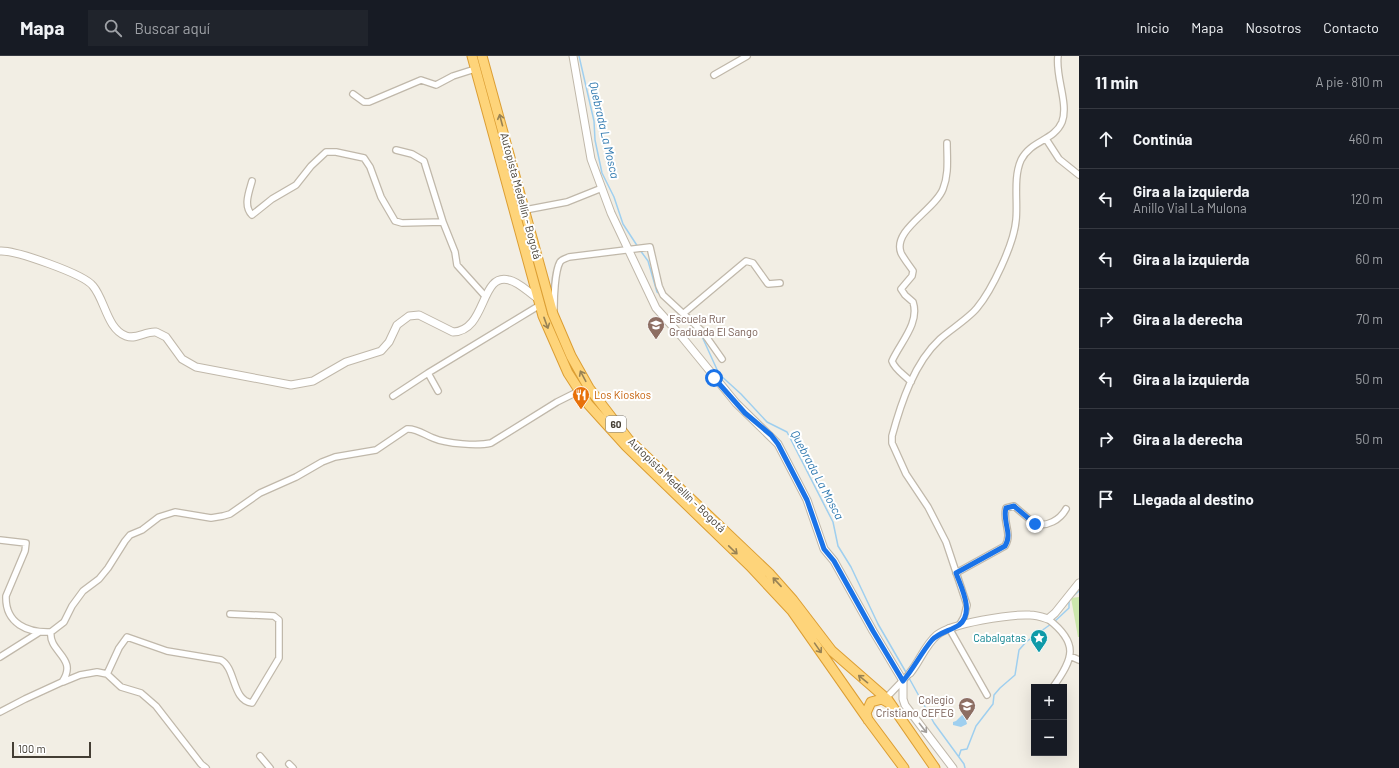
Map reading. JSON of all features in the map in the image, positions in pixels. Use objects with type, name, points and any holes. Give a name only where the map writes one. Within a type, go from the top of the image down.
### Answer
[{"type":"highway","name":"Autopista Medellín - Bogotá","points":[[472,56],[539,301],[559,355],[579,391],[620,440],[750,566],[792,611],[904,768]]},
{"type":"highway","name":"Autopista Medellín - Bogotá","points":[[482,56],[553,314],[568,350],[589,388],[629,440],[768,573],[793,600],[832,651],[889,701],[935,768]]},
{"type":"highway","points":[[869,721],[866,712],[871,702],[882,699],[889,701]]},
{"type":"highway","points":[[922,748],[928,762],[928,768]]},
{"type":"street","points":[[573,56],[591,159],[602,188],[656,308],[682,337],[731,398],[778,444],[807,500],[824,549],[834,561],[873,631],[907,677],[903,699],[905,705],[953,768]]},
{"type":"street","points":[[714,75],[747,56]]},
{"type":"street","points":[[960,624],[964,617],[967,605],[956,573],[940,528],[928,507],[910,484],[892,443],[893,430],[911,382],[923,359],[938,340],[976,309],[989,288],[1010,245],[1016,222],[1018,179],[1021,161],[1030,147],[1046,139],[1062,122],[1064,108],[1056,65],[1058,56]]},
{"type":"street","points":[[353,94],[364,102],[369,102],[421,80],[436,85],[453,76],[475,69]]},
{"type":"street","points":[[1046,139],[1059,159],[1079,175]]},
{"type":"street","points":[[911,382],[905,374],[893,365],[892,361],[905,338],[915,314],[913,302],[901,289],[912,276],[913,271],[902,253],[900,242],[902,234],[936,202],[943,190],[947,175],[947,143]]},
{"type":"street","points":[[396,150],[412,154],[424,160],[443,222],[455,252],[457,265],[485,296]]},
{"type":"street","points":[[252,181],[247,208],[250,213],[254,215],[264,205],[296,185],[311,166],[326,152],[336,152],[361,157],[367,160],[381,197],[395,221],[402,223],[443,222]]},
{"type":"street","points":[[1072,170],[1079,168]]},
{"type":"street","points":[[525,210],[567,202],[602,188]]},
{"type":"street","points":[[553,314],[559,263],[563,260],[568,257],[630,251],[650,247],[659,286],[663,295],[703,332],[722,359]]},
{"type":"street","points":[[0,251],[6,250],[22,254],[84,277],[94,286],[116,329],[128,337],[134,338],[156,332],[166,337],[182,359],[196,367],[291,384],[313,381],[346,362],[381,351],[389,342],[397,325],[409,316],[419,315],[449,331],[458,332],[474,321],[485,296],[493,283],[505,279],[520,285],[539,301],[393,396]]},
{"type":"street","points":[[684,313],[746,261],[753,263],[768,284],[780,283]]},
{"type":"street","points":[[428,373],[438,390]]},
{"type":"street","points":[[0,540],[26,543],[25,551],[8,589],[6,604],[12,618],[29,631],[51,632],[64,622],[72,606],[83,591],[99,579],[108,568],[130,535],[142,530],[159,517],[175,512],[211,518],[223,516],[260,493],[292,479],[322,462],[335,457],[376,450],[410,428],[439,440],[479,444],[492,442],[557,402],[579,391]]},
{"type":"street","points":[[956,573],[1005,546],[1008,541],[1005,515],[1006,508],[1014,506],[1035,524],[1039,525],[1057,520],[1066,509]]},
{"type":"street","points":[[1051,622],[1079,583]]},
{"type":"street","points":[[107,674],[119,648],[127,637],[167,651],[221,660],[227,665],[239,694],[248,702],[252,703],[279,658],[279,620],[274,616],[230,614]]},
{"type":"street","points":[[889,701],[932,640],[949,628],[960,624],[1026,615],[1051,622],[1068,640],[1070,656],[1065,669],[1055,684]]},
{"type":"street","points":[[949,628],[988,695]]},
{"type":"street","points":[[0,657],[38,632]]},
{"type":"street","points":[[51,632],[52,644],[65,659],[67,666],[66,677],[62,682]]},
{"type":"street","points":[[1070,656],[1079,660]]},
{"type":"street","points":[[0,712],[62,682],[97,672],[107,674],[122,687],[141,694],[151,701],[201,764],[206,768]]},
{"type":"street","points":[[260,756],[270,768]]},
{"type":"green space","points":[[1079,597],[1079,637],[1078,637],[1071,598]]},
{"type":"water","points":[[965,712],[969,713],[966,720],[967,724],[961,727],[953,725],[953,722]]},
{"type":"waterway","name":"Quebrada La Mosca","points":[[579,56],[594,121],[595,140],[602,173],[614,197],[623,224],[638,247]]},
{"type":"waterway","name":"Quebrada La Mosca","points":[[640,250],[648,261],[657,292],[661,295]]},
{"type":"waterway","name":"Quebrada La Mosca","points":[[670,305],[691,324]]},
{"type":"waterway","name":"Quebrada La Mosca","points":[[700,332],[719,374],[741,394],[767,422],[787,432],[833,522],[838,546],[851,567],[878,624],[907,674]]},
{"type":"waterway","points":[[1072,597],[1079,591]]},
{"type":"waterway","points":[[1054,622],[1069,608],[1069,600]]},
{"type":"waterway","points":[[959,756],[961,750],[967,749],[976,726],[993,704],[994,695],[1015,675],[1019,650],[1026,642],[1051,624]]},
{"type":"waterway","name":"Quebrada La Mosca","points":[[909,678],[934,723],[964,764],[965,768]]},
{"type":"place","name":"Escuela Rur Graduada El Sango","points":[[656,340]]},
{"type":"place","name":"Los Kioskos","points":[[581,410]]},
{"type":"place","name":"Cabalgatas","points":[[1039,653]]},
{"type":"place","name":"Colegio Cristiano CEFEG","points":[[967,721]]},
{"type":"route","points":[[714,378],[745,413],[771,435],[778,444],[807,500],[824,549],[834,561],[864,616],[903,681],[915,667],[932,640],[949,628],[960,624],[964,617],[967,605],[956,573],[1005,546],[1008,541],[1005,515],[1006,508],[1014,506],[1035,524]]}]
